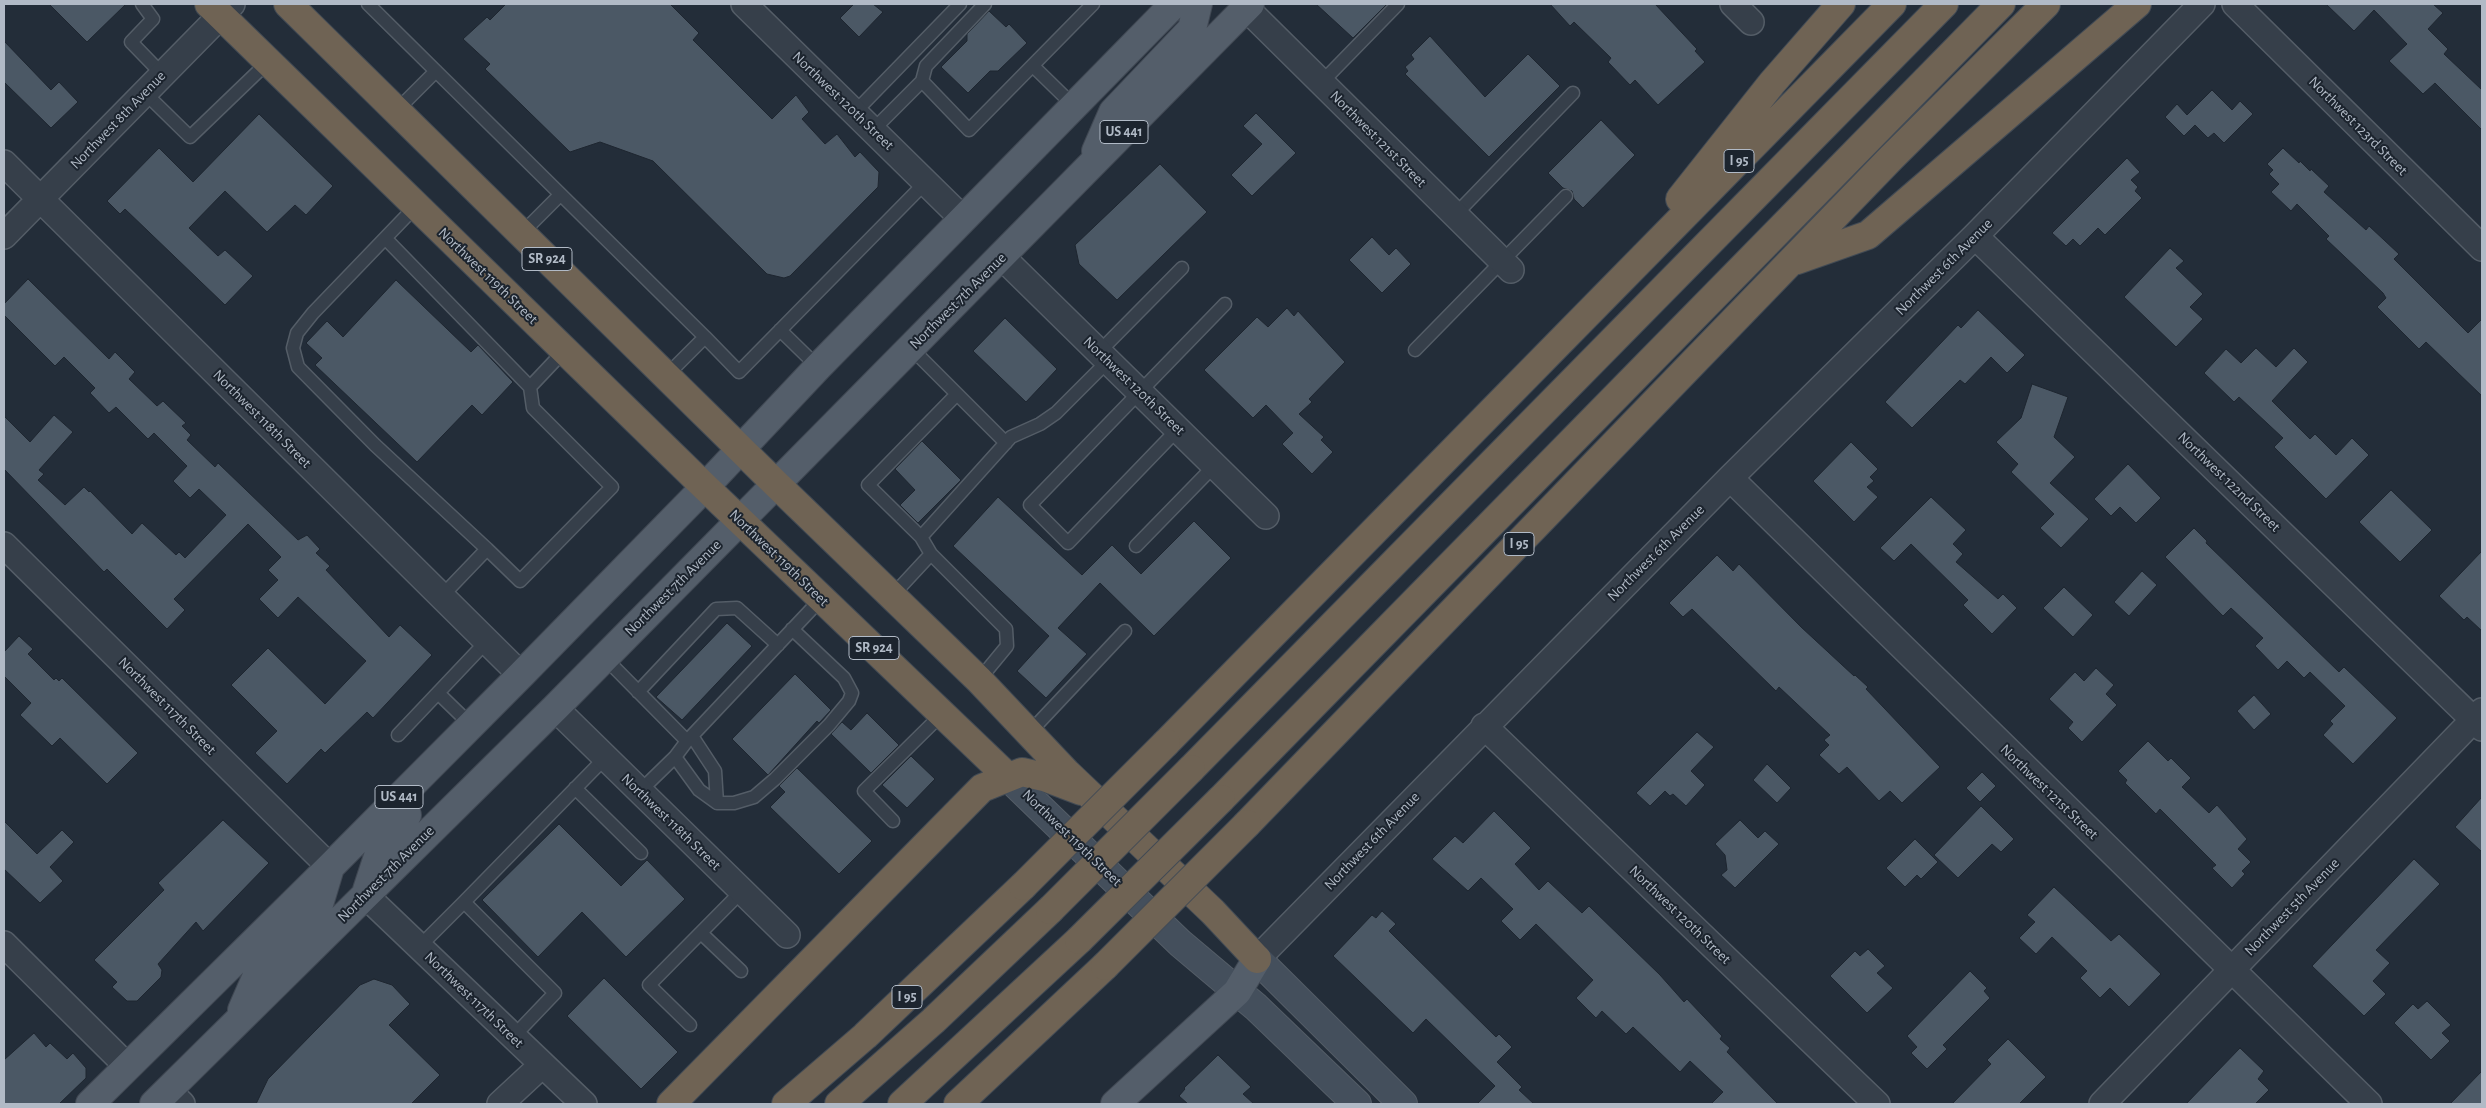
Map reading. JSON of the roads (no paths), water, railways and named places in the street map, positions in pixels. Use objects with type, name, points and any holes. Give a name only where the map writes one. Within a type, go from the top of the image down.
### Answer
[{"type":"highway","name":"SR 924","points":[[288,4],[741,450],[979,680],[1091,795],[1213,912],[1257,959]]},
{"type":"highway","points":[[1585,317],[1772,83],[1841,4]]},
{"type":"highway","name":"I 95","points":[[786,1104],[865,1036],[1023,886],[1166,743],[1892,4]]},
{"type":"highway","points":[[839,1104],[933,1021],[1050,910],[1944,4]]},
{"type":"highway","points":[[902,1104],[1079,940],[1221,799],[2001,4]]},
{"type":"highway","name":"I 95","points":[[958,1104],[1105,966],[1247,824],[1891,158],[2046,4]]},
{"type":"highway","points":[[1791,263],[1868,235],[2137,4]]},
{"type":"highway","name":"Northwest 119th Street","points":[[220,8],[268,62],[564,351],[1007,776]]},
{"type":"highway","points":[[671,1104],[982,788],[1007,776],[1022,772],[1091,795]]},
{"type":"main road","name":"US 441","points":[[90,1104],[330,868],[521,675],[741,450],[818,367],[1174,4]]},
{"type":"main road","points":[[1090,166],[1113,112],[1192,29],[1198,4]]},
{"type":"main road","name":"Northwest 7th Avenue","points":[[168,1100],[235,1025],[605,658],[1248,5]]},
{"type":"main road","points":[[365,895],[384,838],[460,762],[471,725]]},
{"type":"main road","name":"Northwest 119th Street","points":[[1007,776],[1180,943],[1256,1007],[1357,1104]]},
{"type":"main road","points":[[235,1025],[259,971],[317,911],[330,868]]},
{"type":"main road","name":"Northwest 6th Avenue","points":[[1115,1104],[1237,992],[1257,959]]},
{"type":"main road","name":"SR 924","points":[[1257,959],[1403,1104]]},
{"type":"street","name":"Northwest 120th Street","points":[[744,4],[963,219]]},
{"type":"street","points":[[1733,4],[1751,22]]},
{"type":"street","name":"Northwest 6th Avenue","points":[[1257,959],[1484,726],[1730,478],[1975,236],[2202,4]]},
{"type":"street","name":"Northwest 123rd Street","points":[[2235,4],[2482,248]]},
{"type":"street","name":"Northwest 121st Street","points":[[1248,5],[1321,83],[1454,216],[1507,266]]},
{"type":"street","name":"Northwest 8th Avenue","points":[[4,236],[162,74],[220,8]]},
{"type":"street","name":"Northwest 118th Street","points":[[4,163],[521,675]]},
{"type":"street","name":"Northwest 122nd Street","points":[[1975,236],[2479,719]]},
{"type":"street","name":"Northwest 120th Street","points":[[1001,256],[1266,516]]},
{"type":"street","name":"Northwest 121st Street","points":[[1730,478],[2369,1104]]},
{"type":"street","name":"Northwest 117th Street","points":[[4,545],[330,868]]},
{"type":"street","name":"Northwest 118th Street","points":[[555,708],[639,792],[787,934]]},
{"type":"street","name":"Northwest 5th Avenue","points":[[2102,1104],[2231,970],[2479,719]]},
{"type":"street","name":"Northwest 120th Street","points":[[1484,726],[1877,1104]]},
{"type":"street","name":"Northwest 117th Street","points":[[365,895],[584,1104]]},
{"type":"street","points":[[4,944],[127,1066]]},
{"type":"street","points":[[500,1104],[542,1064]]},
{"type":"lane","points":[[142,4],[153,19],[131,42],[162,74]]},
{"type":"lane","points":[[368,4],[739,372],[926,182]]},
{"type":"lane","points":[[855,112],[960,4]]},
{"type":"lane","points":[[873,130],[922,82],[926,66],[986,4]]},
{"type":"lane","points":[[1321,83],[1398,4]]},
{"type":"lane","points":[[922,82],[969,130],[1032,66],[1088,5]]},
{"type":"lane","points":[[144,92],[190,137],[268,62]]},
{"type":"lane","points":[[1032,66],[1074,106]]},
{"type":"lane","points":[[396,111],[436,71]]},
{"type":"lane","points":[[1454,216],[1573,93]]},
{"type":"lane","points":[[521,234],[560,195]]},
{"type":"lane","points":[[1416,350],[1507,266],[1566,196]]},
{"type":"lane","points":[[385,238],[530,387],[533,408],[612,487],[520,580],[375,445],[298,367],[293,348],[296,333],[313,313],[385,238],[416,206]]},
{"type":"lane","points":[[921,537],[1012,437],[1040,424],[1056,413],[1182,268]]},
{"type":"lane","points":[[1178,429],[1068,543],[1030,505],[1225,304]]},
{"type":"lane","points":[[780,330],[818,367]]},
{"type":"lane","points":[[666,376],[705,337]]},
{"type":"lane","points":[[911,348],[1006,443]]},
{"type":"lane","points":[[530,387],[564,351]]},
{"type":"lane","points":[[957,394],[868,485],[921,537],[930,554],[1006,629],[1007,646],[979,680]]},
{"type":"lane","points":[[1136,546],[1215,465]]},
{"type":"lane","points":[[441,597],[487,548]]},
{"type":"lane","points":[[892,596],[930,554]]},
{"type":"lane","points":[[639,792],[675,757],[690,738],[821,599]]},
{"type":"lane","points":[[638,692],[716,609],[737,608],[778,644]]},
{"type":"lane","points":[[675,757],[699,790],[717,803],[734,803],[754,797],[816,739],[849,701],[852,693],[844,678],[792,629]]},
{"type":"lane","points":[[1030,732],[1125,631]]},
{"type":"lane","points":[[398,735],[487,642]]},
{"type":"lane","points":[[605,658],[638,692],[690,738],[716,771],[717,803]]},
{"type":"lane","points":[[438,693],[471,725]]},
{"type":"lane","points":[[893,821],[864,791],[942,714]]},
{"type":"lane","points":[[418,947],[605,758]]},
{"type":"lane","points":[[576,788],[641,853]]},
{"type":"lane","points":[[690,1025],[649,985],[742,891]]},
{"type":"lane","points":[[464,902],[555,993],[513,1037]]},
{"type":"lane","points":[[701,933],[741,971]]}]
